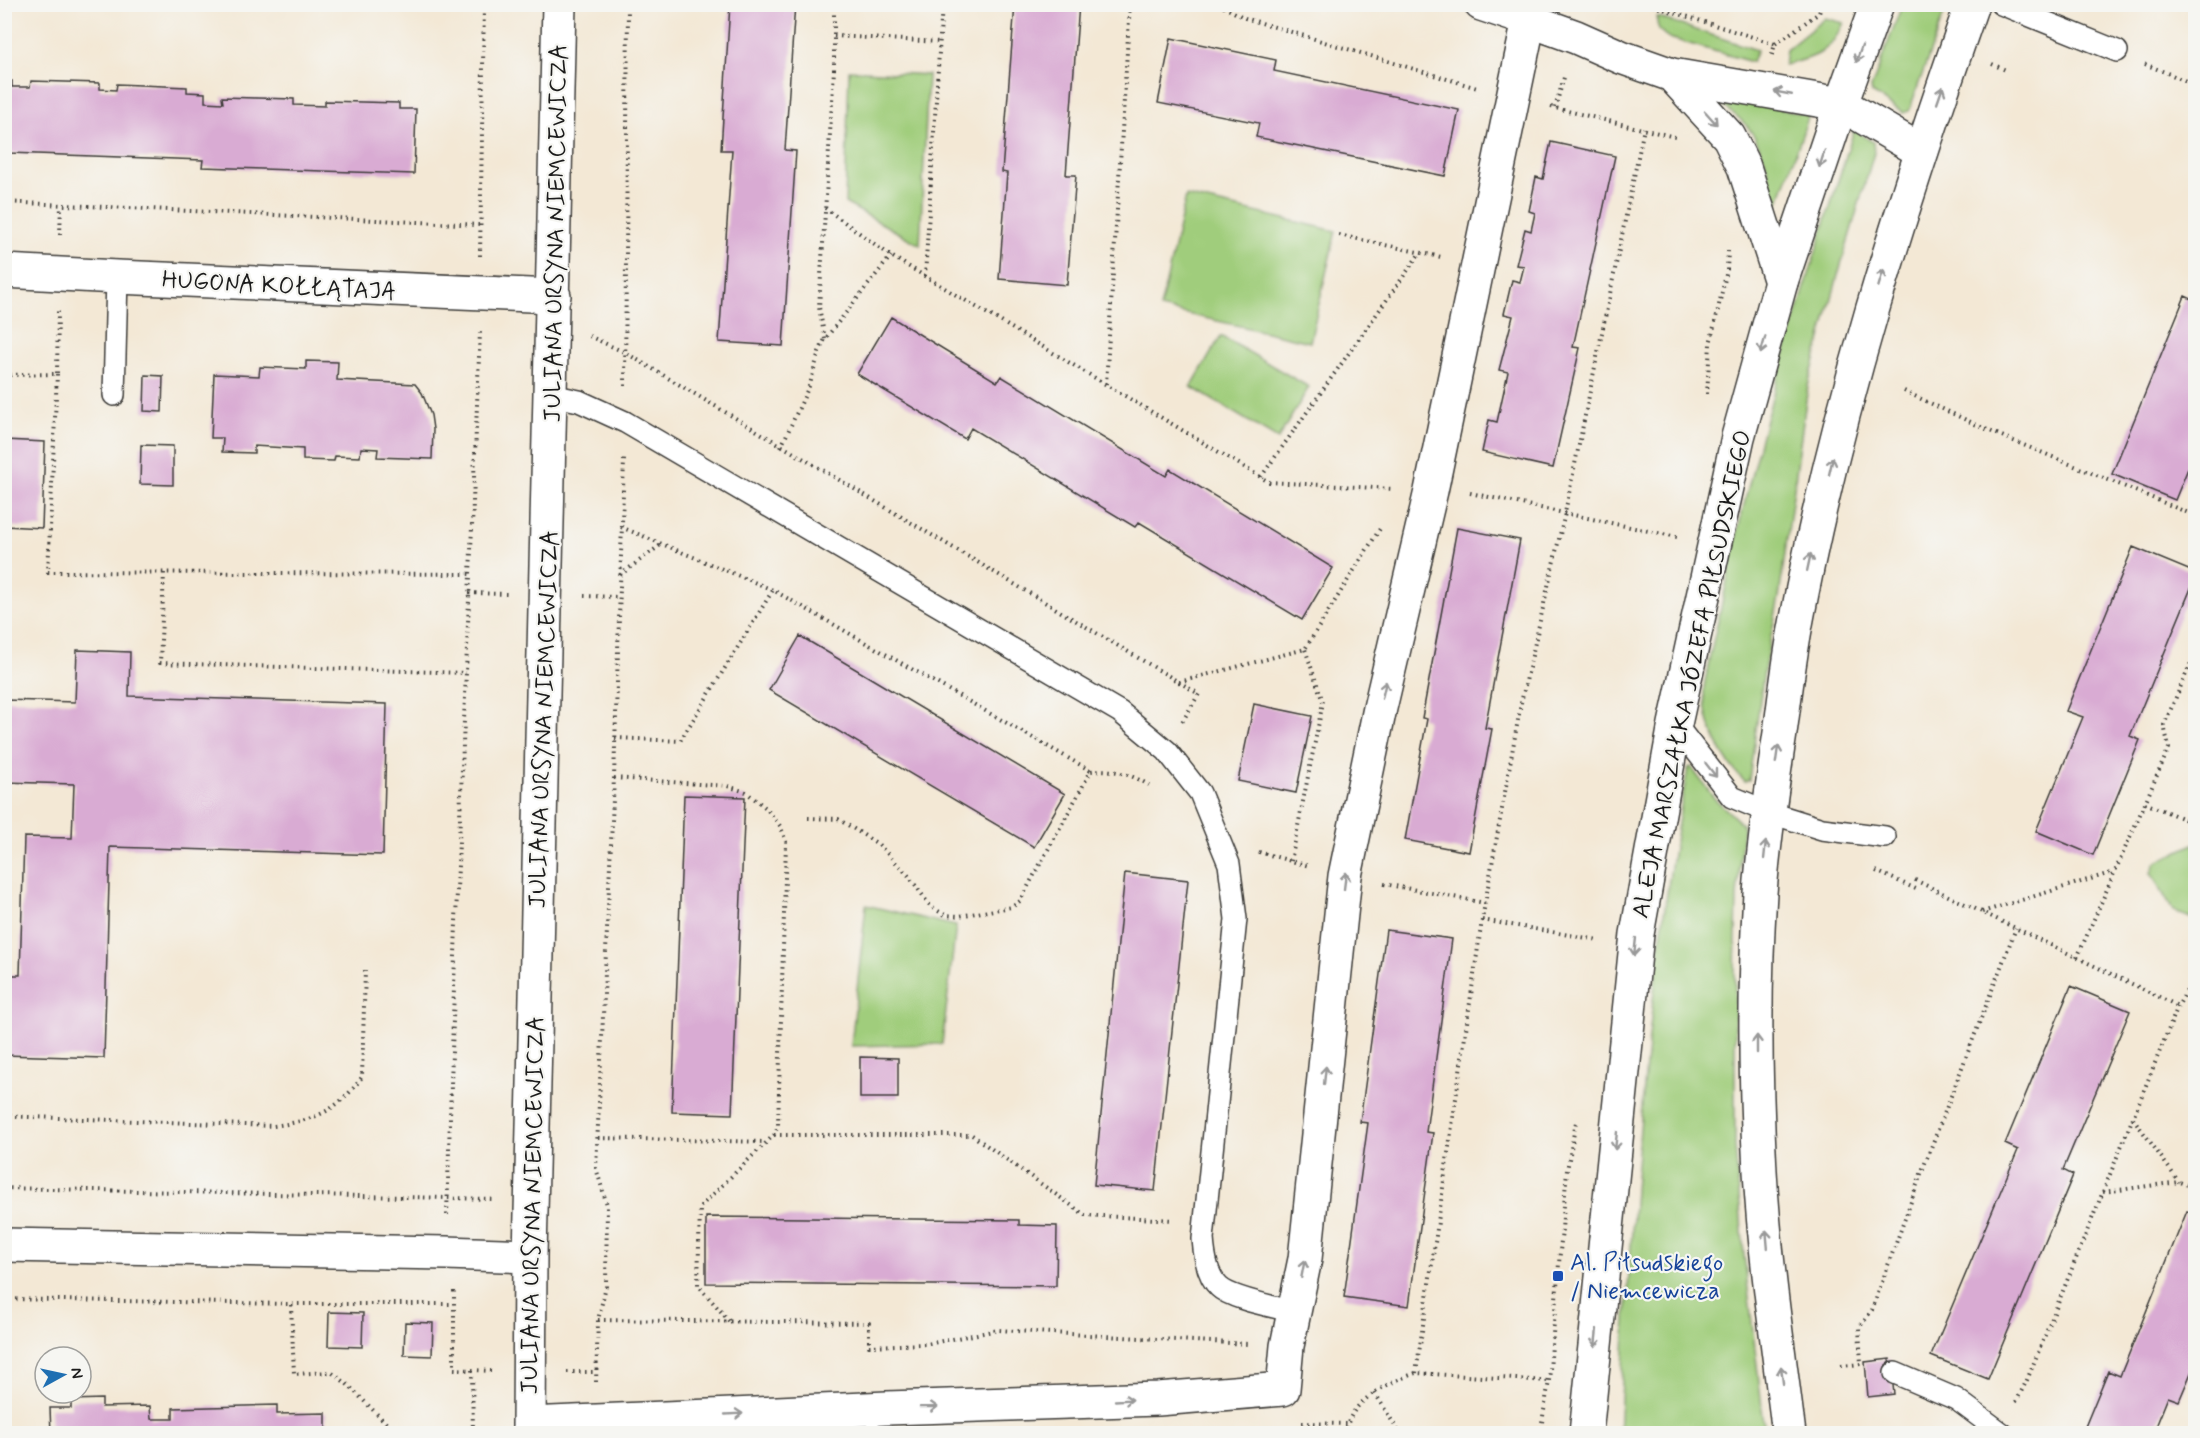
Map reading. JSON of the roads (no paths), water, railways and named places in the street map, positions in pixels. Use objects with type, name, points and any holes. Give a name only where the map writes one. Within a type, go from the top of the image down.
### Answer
[{"type":"street","name":"JULIANA URSYNA NIEMCEWICZA","points":[[529,1429],[531,1199],[554,296],[559,4]]},
{"type":"street","points":[[1481,4],[1672,75],[1840,104],[1921,151]]},
{"type":"street","name":"ALEJA MARSZAŁKA JÓZEFA PIŁSUDSKIEGO","points":[[1586,1434],[1637,934],[1675,724],[1738,437],[1781,282],[1840,104],[1878,4]]},
{"type":"street","points":[[1789,1434],[1760,1173],[1757,969],[1760,892],[1768,812],[1795,626],[1817,523],[1877,289],[1921,151],[1972,4]]},
{"type":"street","points":[[529,1429],[887,1408],[1074,1402],[1283,1389],[1287,1346],[1306,1248],[1345,876],[1380,708],[1431,491],[1529,20]]},
{"type":"street","points":[[1672,75],[1729,137],[1744,167],[1781,282]]},
{"type":"street","name":"HUGONA KOŁŁĄTAJA","points":[[4,271],[554,296]]},
{"type":"street","points":[[4,1245],[446,1252],[530,1256]]},
{"type":"lane","points":[[2001,4],[2117,51]]},
{"type":"lane","points":[[114,395],[117,277]]},
{"type":"lane","points":[[551,395],[579,401],[625,422],[1120,711],[1167,751],[1200,793],[1229,864],[1236,919],[1203,1239],[1204,1260],[1218,1287],[1237,1296],[1294,1312]]},
{"type":"lane","points":[[1675,724],[1732,797],[1768,812],[1821,829],[1885,837]]},
{"type":"lane","points":[[1895,1373],[1956,1399],[2002,1433]]},
{"type":"place","name":"Al. Piłsudskiego / Niemcewicza","points":[[1558,1276]]}]
